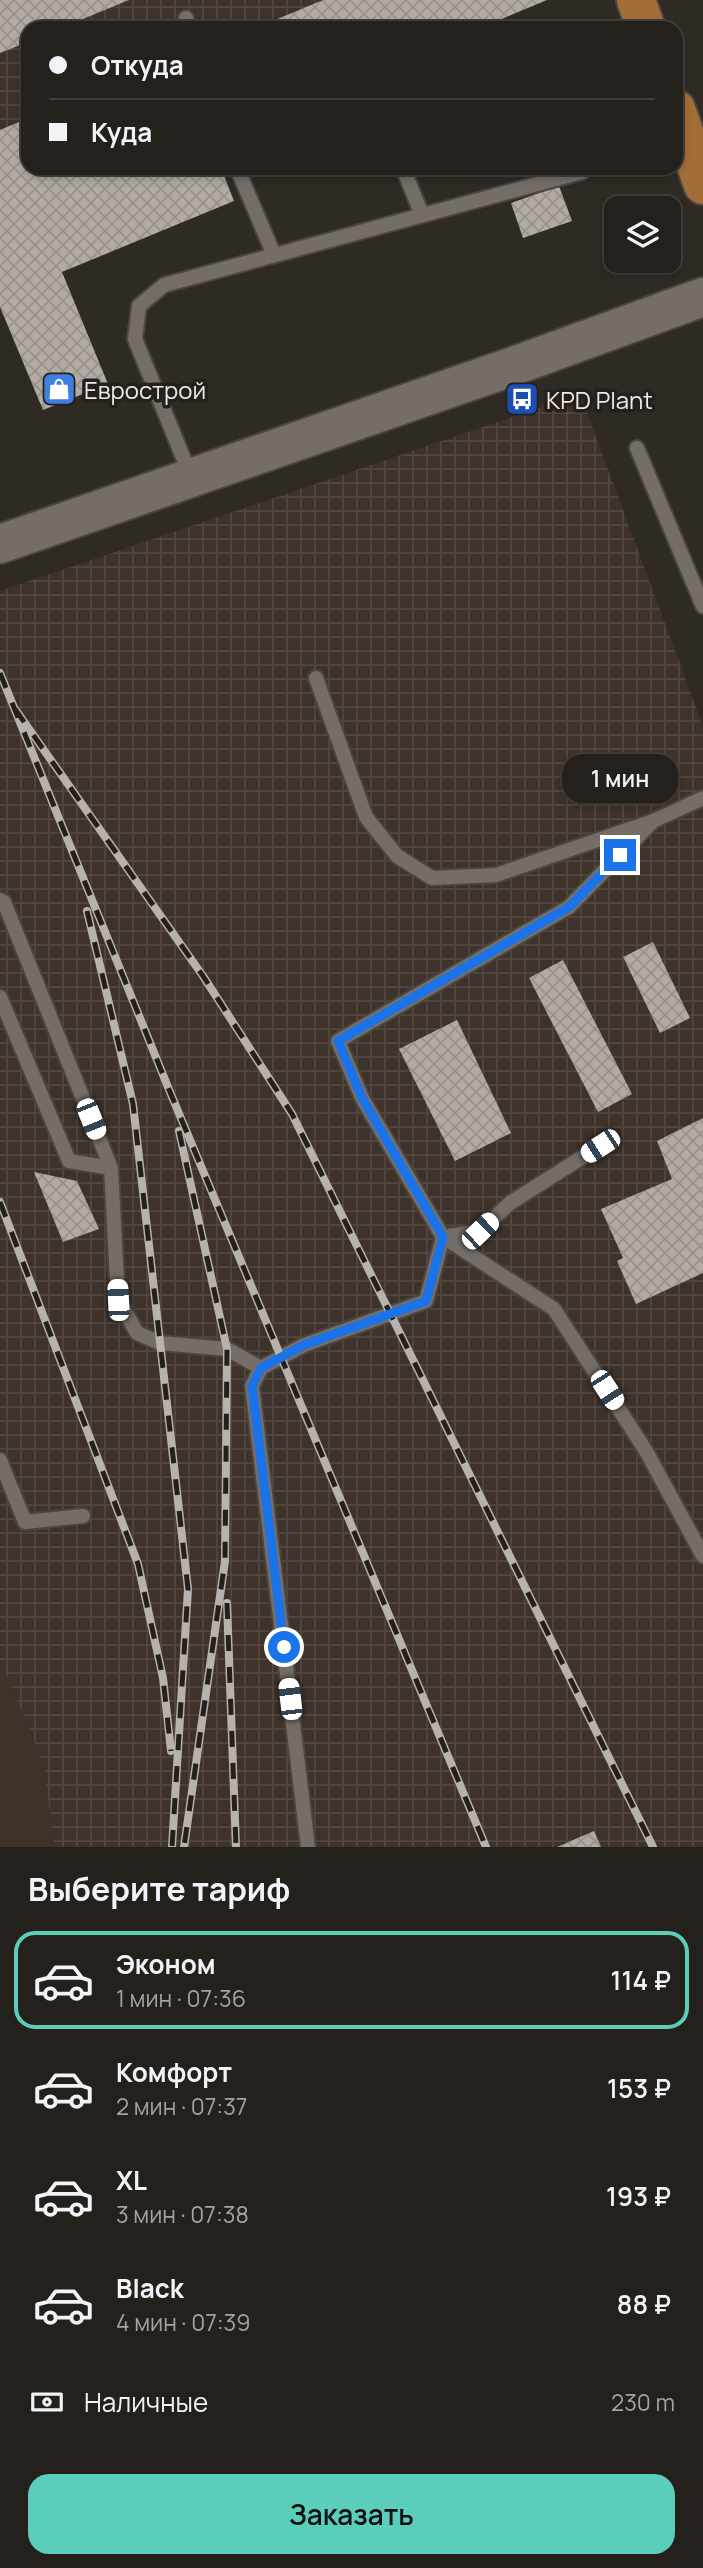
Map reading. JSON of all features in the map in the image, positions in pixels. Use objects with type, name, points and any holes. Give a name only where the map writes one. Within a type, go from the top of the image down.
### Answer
[{"type":"main road","points":[[636,0],[644,21]]},
{"type":"main road","points":[[683,129],[703,185]]},
{"type":"street","points":[[0,544],[511,367],[703,297]]},
{"type":"lane","points":[[240,175],[274,255]]},
{"type":"lane","points":[[406,175],[422,215]]},
{"type":"lane","points":[[192,478],[135,339],[138,306],[164,285],[571,175]]},
{"type":"lane","points":[[636,449],[703,606]]},
{"type":"lane","points":[[316,678],[366,817],[397,856],[432,877],[496,874],[653,821],[703,798]]},
{"type":"lane","points":[[653,821],[569,907],[338,1041],[362,1098],[443,1237],[554,1309],[646,1451],[703,1556]]},
{"type":"lane","points":[[0,900],[4,902],[111,1168],[118,1300],[137,1333],[160,1343],[227,1349],[261,1368]]},
{"type":"lane","points":[[0,997],[69,1161],[111,1168]]},
{"type":"lane","points":[[443,1237],[480,1231],[510,1203],[600,1146]]},
{"type":"lane","points":[[308,1847],[252,1386],[261,1368],[304,1345],[426,1301],[443,1237]]},
{"type":"lane","points":[[0,1460],[25,1522],[83,1516]]},
{"type":"shaded area","points":[[0,0],[547,0],[497,21],[21,21],[21,121],[0,130]]},
{"type":"shaded area","points":[[580,394],[703,726],[703,1847],[54,1847],[44,1765],[0,1659],[0,591]]},
{"type":"shaded area","points":[[0,1659],[44,1765],[54,1847],[0,1847]]},
{"type":"building","points":[[0,0],[129,0],[78,21],[21,21],[21,45],[0,53]]},
{"type":"building","points":[[323,0],[547,0],[497,21],[273,21]]},
{"type":"building","points":[[21,121],[21,175],[224,175],[234,201],[62,272],[108,384],[43,410],[0,307],[0,130]]},
{"type":"building","points":[[559,186],[572,221],[523,238],[511,203]]},
{"type":"building","points":[[653,942],[690,1018],[660,1033],[623,957]]},
{"type":"building","points":[[563,960],[632,1094],[598,1112],[529,978]]},
{"type":"building","points":[[457,1020],[511,1133],[455,1161],[399,1049]]},
{"type":"building","points":[[703,1118],[703,1273],[636,1304],[617,1261],[623,1258],[601,1209],[672,1179],[657,1141]]},
{"type":"building","points":[[34,1172],[77,1181],[99,1229],[63,1242]]},
{"type":"building","points":[[594,1831],[601,1847],[557,1847]]},
{"type":"railway","points":[[0,673],[170,1092],[486,1847]]},
{"type":"railway","points":[[15,709],[203,976],[292,1114],[653,1847]]},
{"type":"railway","points":[[87,911],[133,1104],[188,1589],[172,1847]]},
{"type":"railway","points":[[179,1131],[227,1349],[225,1561],[184,1847]]},
{"type":"railway","points":[[0,1202],[138,1564],[163,1678],[171,1751]]},
{"type":"railway","points":[[227,1603],[236,1847]]},
{"type":"place","name":"Еврострой","points":[[59,389]]},
{"type":"place","name":"KPD Plant","points":[[522,399]]},
{"type":"route","points":[[284,1647],[252,1386],[261,1368],[304,1345],[426,1301],[443,1237],[362,1098],[338,1041],[569,907],[620,855]]}]
